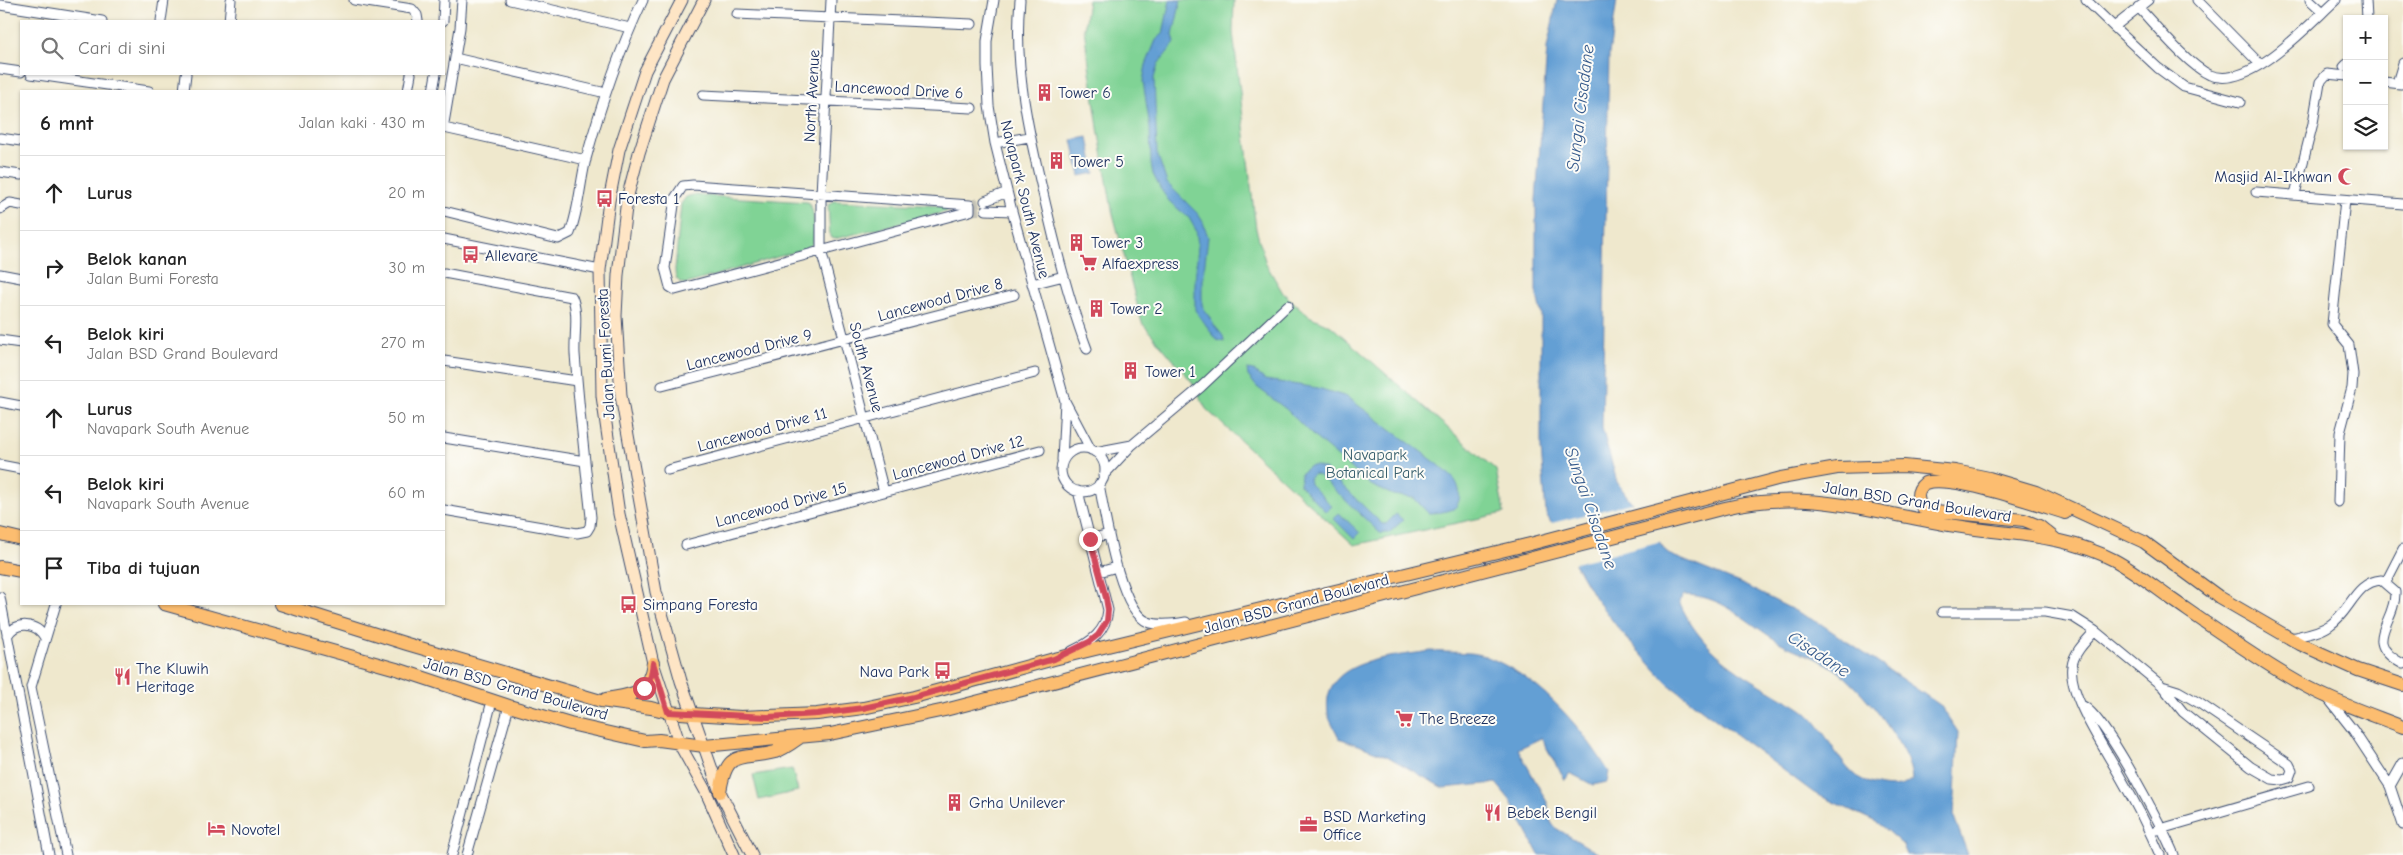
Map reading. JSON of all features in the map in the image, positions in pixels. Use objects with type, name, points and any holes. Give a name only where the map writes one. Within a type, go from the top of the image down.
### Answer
[{"type":"main road","name":"Jalan Bumi Foresta","points":[[682,0],[645,71],[619,150],[609,201],[600,270],[602,396],[609,458],[619,514],[653,663],[680,745],[705,790],[734,855]]},
{"type":"main road","name":"Jalan Bumi Foresta","points":[[704,0],[663,79],[639,153],[627,199],[618,275],[616,316],[621,396],[656,592],[680,681],[720,792],[752,855]]},
{"type":"main road","points":[[645,71],[663,79]]},
{"type":"main road","name":"Jalan BSD Grand Boulevard","points":[[283,605],[406,644],[601,700],[668,712],[741,717],[792,716],[863,708],[914,697],[1054,659],[1353,588],[1530,544],[1702,498],[1826,469],[1860,466],[1929,468],[1955,471],[2014,484],[2064,505],[2144,542],[2219,597],[2290,638],[2350,667],[2403,685]]},
{"type":"main road","points":[[2055,539],[2038,526],[2024,520],[1928,511],[1919,502],[1919,491],[1922,485],[1932,482],[1981,488],[2030,501],[2106,526]]},
{"type":"main road","name":"Jalan BSD Grand Boulevard","points":[[168,605],[199,612],[400,670],[492,701],[570,724],[645,741],[660,740],[680,745],[704,746],[799,738],[875,726],[945,710],[1498,568],[1704,513],[1759,501],[1809,501],[1850,504],[1953,526],[2055,539],[2078,545],[2115,561],[2290,678],[2327,697],[2403,727]]},
{"type":"main road","points":[[0,534],[20,539]]},
{"type":"main road","points":[[0,567],[20,571]]},
{"type":"main road","points":[[601,700],[632,694],[644,688],[651,676],[653,663]]},
{"type":"main road","points":[[720,792],[725,769],[735,758],[777,752],[799,738]]},
{"type":"street","points":[[161,20],[164,0]]},
{"type":"street","points":[[229,20],[231,0]]},
{"type":"street","points":[[354,0],[412,9],[417,15],[418,20]]},
{"type":"street","points":[[443,20],[444,0]]},
{"type":"street","points":[[445,117],[462,0]]},
{"type":"street","points":[[510,0],[630,28]]},
{"type":"street","points":[[445,211],[558,239],[570,233],[586,160],[606,93],[630,28],[643,0]]},
{"type":"street","name":"North Avenue","points":[[821,250],[821,194],[831,0]]},
{"type":"street","name":"Navapark South Avenue","points":[[994,0],[988,42],[988,66],[989,106],[996,143],[1012,211],[1065,400],[1093,451]]},
{"type":"street","points":[[1020,0],[1019,48],[1029,137],[1064,276],[1087,349]]},
{"type":"street","points":[[2086,0],[2158,68],[2184,87],[2240,102]]},
{"type":"street","points":[[2114,27],[2148,0]]},
{"type":"street","points":[[2197,0],[2260,64]]},
{"type":"street","points":[[2310,0],[2323,12]]},
{"type":"street","points":[[2138,8],[2189,60],[2210,74],[2221,77],[2237,76],[2281,50],[2336,0]]},
{"type":"street","points":[[2366,0],[2367,15]]},
{"type":"street","points":[[0,4],[96,20]]},
{"type":"street","points":[[737,14],[972,24]]},
{"type":"street","points":[[455,58],[606,93]]},
{"type":"street","points":[[2400,84],[2403,63]]},
{"type":"street","points":[[0,69],[20,72]]},
{"type":"street","points":[[2295,194],[2313,123],[2320,82],[2327,74],[2343,76]]},
{"type":"street","points":[[38,75],[142,90]]},
{"type":"street","points":[[184,90],[186,75]]},
{"type":"street","points":[[408,90],[410,75]]},
{"type":"street","points":[[433,90],[436,75]]},
{"type":"street","name":"Lancewood Drive 6","points":[[704,95],[972,108]]},
{"type":"street","points":[[445,128],[586,160]]},
{"type":"street","points":[[996,143],[1029,137]]},
{"type":"street","points":[[0,138],[20,141]]},
{"type":"street","points":[[0,172],[20,175]]},
{"type":"street","points":[[693,184],[821,194],[970,208],[681,290],[675,290],[670,287],[665,268],[674,198],[683,186],[693,184]]},
{"type":"street","points":[[1007,192],[985,205],[1012,211]]},
{"type":"street","points":[[2256,192],[2403,204]]},
{"type":"street","points":[[2338,502],[2340,433],[2353,382],[2349,345],[2332,324],[2345,200]]},
{"type":"street","points":[[0,209],[10,203],[20,205]]},
{"type":"street","points":[[445,239],[600,270]]},
{"type":"street","name":"South Avenue","points":[[821,250],[884,492]]},
{"type":"street","points":[[445,273],[572,297],[575,304],[574,343],[591,517],[590,526],[587,531],[577,533],[445,510]]},
{"type":"street","points":[[0,274],[20,278]]},
{"type":"street","points":[[1032,284],[1064,276]]},
{"type":"street","name":"Lancewood Drive 8","points":[[844,340],[1014,295]]},
{"type":"street","points":[[1132,445],[1093,451],[1080,448],[1073,450],[1062,464],[1061,472],[1065,482],[1078,491],[1089,490],[1101,480],[1132,445],[1201,387],[1288,305]]},
{"type":"street","points":[[0,340],[20,343]]},
{"type":"street","name":"Lancewood Drive 9","points":[[662,386],[844,340]]},
{"type":"street","points":[[445,361],[577,381]]},
{"type":"street","name":"Lancewood Drive 11","points":[[668,470],[1035,373]]},
{"type":"street","name":"Navapark South Avenue","points":[[1062,464],[1065,400]]},
{"type":"street","points":[[0,402],[20,406]]},
{"type":"street","points":[[445,438],[585,462]]},
{"type":"street","name":"Lancewood Drive 12","points":[[884,492],[1040,450]]},
{"type":"street","points":[[1093,451],[1104,464],[1101,480],[1109,534],[1117,567],[1130,605],[1137,614],[1148,622],[1179,623],[1221,618]]},
{"type":"street","points":[[0,465],[20,469]]},
{"type":"street","points":[[1054,659],[1089,642],[1104,628],[1108,610],[1078,491]]},
{"type":"street","name":"Lancewood Drive 15","points":[[686,545],[884,492]]},
{"type":"street","points":[[1090,539],[1109,534]]},
{"type":"street","points":[[2386,582],[2403,549]]},
{"type":"street","points":[[1098,572],[1117,567]]},
{"type":"street","points":[[2290,638],[2317,632],[2330,625],[2342,615],[2359,590],[2370,580],[2381,580],[2386,582],[2395,592],[2395,603],[2384,627],[2381,640],[2385,652],[2403,664]]},
{"type":"street","points":[[0,597],[49,855]]},
{"type":"street","points":[[56,605],[31,687],[66,855]]},
{"type":"street","points":[[1942,612],[2055,612],[2073,617],[2095,631],[2162,686],[2183,712],[2251,767],[2272,779],[2282,780],[2289,778],[2292,770],[2290,764],[2199,703],[2178,691],[2162,686]]},
{"type":"street","points":[[7,636],[10,630],[17,626],[34,626],[41,631],[45,638]]},
{"type":"street","points":[[2095,631],[2077,652],[2072,664],[2073,684],[2091,726],[2121,778],[2160,855]]},
{"type":"street","points":[[2327,697],[2353,730],[2390,786],[2403,825]]},
{"type":"street","points":[[452,855],[492,701]]},
{"type":"street","points":[[467,855],[509,706]]},
{"type":"street","points":[[2083,706],[2095,715],[2130,771],[2162,828],[2174,855]]},
{"type":"street","points":[[481,749],[487,745],[492,745],[497,753]]},
{"type":"street","points":[[2390,786],[2403,763]]},
{"type":"street","points":[[2121,778],[2130,771]]},
{"type":"street","points":[[2150,834],[2162,828],[2309,786]]},
{"type":"green space","name":"Navapark Botanical Park","points":[[1088,0],[1234,0],[1233,32],[1256,229],[1266,264],[1283,293],[1309,316],[1331,326],[1496,470],[1504,513],[1354,545],[1206,409],[1192,382],[1142,323],[1112,210],[1098,128],[1084,29]]},
{"type":"green space","points":[[693,195],[808,202],[813,216],[813,243],[808,248],[686,284],[680,282],[675,275],[675,269],[681,204],[686,197]]},
{"type":"green space","points":[[834,201],[945,206],[948,209],[946,212],[834,239],[830,237],[828,205]]},
{"type":"green space","points":[[792,769],[798,791],[759,800],[753,775]]},
{"type":"water","points":[[1170,0],[1181,0],[1173,35],[1175,43],[1158,64],[1154,78],[1157,153],[1167,183],[1198,214],[1203,222],[1208,237],[1202,286],[1202,305],[1223,336],[1224,342],[1217,340],[1195,310],[1198,245],[1196,230],[1189,218],[1169,201],[1160,188],[1153,174],[1151,163],[1150,128],[1143,81],[1146,65],[1156,40],[1163,34]]},
{"type":"water","points":[[1557,0],[1617,0],[1609,54],[1602,428],[1617,482],[1668,554],[1742,584],[1821,624],[1940,705],[1958,732],[1954,817],[1968,855],[1907,855],[1903,845],[1878,823],[1814,793],[1668,684],[1622,633],[1595,598],[1546,514],[1541,448],[1541,313],[1536,291],[1536,200],[1547,48]],"holes":[[[1684,595],[1697,596],[1720,603],[1779,642],[1827,664],[1845,677],[1858,689],[1883,719],[1903,752],[1910,767],[1912,780],[1901,786],[1887,787],[1867,782],[1854,774],[1847,768],[1817,724],[1807,713],[1746,676],[1719,656],[1707,644],[1687,617],[1679,601]]]},
{"type":"water","points":[[1088,137],[1095,173],[1080,176],[1072,140]]},
{"type":"water","points":[[1247,369],[1253,370],[1265,380],[1318,388],[1347,397],[1439,465],[1454,479],[1460,494],[1458,503],[1453,509],[1448,511],[1428,513],[1414,498],[1393,495],[1371,485],[1312,435],[1286,409],[1257,387],[1248,376]]},
{"type":"water","points":[[1310,466],[1326,470],[1382,524],[1386,524],[1396,514],[1403,520],[1389,533],[1380,533],[1320,476],[1314,474],[1309,478],[1310,484],[1332,506],[1326,512],[1300,485],[1301,473]]},
{"type":"water","points":[[1339,513],[1360,533],[1354,539],[1334,519]]},
{"type":"water","points":[[1431,651],[1479,654],[1504,665],[1540,689],[1571,720],[1598,754],[1609,772],[1607,782],[1593,785],[1570,773],[1565,780],[1541,738],[1518,749],[1548,804],[1549,818],[1554,827],[1601,855],[1539,855],[1510,800],[1496,783],[1443,788],[1387,756],[1339,738],[1328,713],[1329,695],[1336,681],[1347,671],[1363,664],[1398,655]]},
{"type":"pier","points":[[1635,502],[1662,541],[1571,564],[1548,524]]},
{"type":"tunnel","points":[[970,205],[985,201]]},
{"type":"tunnel","points":[[970,211],[986,210]]},
{"type":"place","name":"Tower 6","points":[[1044,92]]},
{"type":"place","name":"Tower 5","points":[[1057,161]]},
{"type":"place","name":"Masjid Al-Ikhwan","points":[[2346,176]]},
{"type":"place","name":"Foresta 1","points":[[604,198]]},
{"type":"place","name":"Tower 3","points":[[1077,242]]},
{"type":"place","name":"Allevare","points":[[471,255]]},
{"type":"place","name":"Alfaexpress","points":[[1088,263]]},
{"type":"place","name":"Tower 2","points":[[1096,308]]},
{"type":"place","name":"Tower 1","points":[[1131,371]]},
{"type":"place","name":"Simpang Foresta","points":[[629,604]]},
{"type":"place","name":"Nava Park","points":[[943,671]]},
{"type":"place","name":"The Kluwih Heritage","points":[[122,677]]},
{"type":"place","name":"The Breeze","points":[[1405,718]]},
{"type":"place","name":"Grha Unilever","points":[[955,802]]},
{"type":"place","name":"Bebek Bengil","points":[[1493,812]]},
{"type":"place","name":"BSD Marketing Office","points":[[1309,825]]},
{"type":"place","name":"Novotel","points":[[217,829]]},
{"type":"route","points":[[644,688],[651,676],[653,663],[661,684],[668,712],[741,717],[792,716],[878,705],[1054,659],[1089,642],[1098,635],[1107,621],[1106,598],[1090,539]]},
{"type":"water label","name":"Sungai Cisadane","points":[[1580,108]]},
{"type":"water label","name":"Sungai Cisadane","points":[[1591,508]]},
{"type":"water label","name":"Cisadane","points":[[1819,654]]}]
